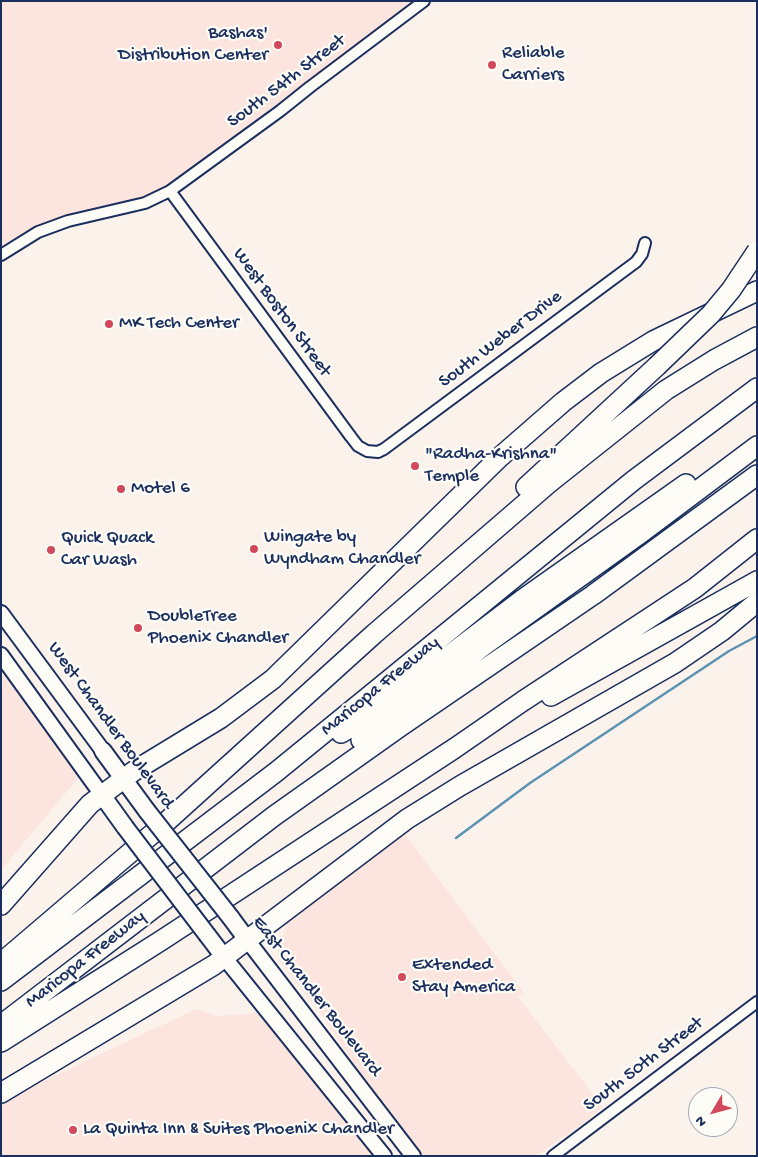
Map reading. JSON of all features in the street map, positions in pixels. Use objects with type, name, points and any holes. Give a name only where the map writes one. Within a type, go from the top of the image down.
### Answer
[{"type":"highway","points":[[374,634],[416,588],[658,366],[711,314],[731,290],[757,251]]},
{"type":"highway","points":[[1,905],[90,804],[124,779],[221,718],[273,679],[505,452],[563,402],[601,374],[653,341],[757,291]]},
{"type":"highway","points":[[1,963],[166,823],[374,634],[520,507],[634,414],[695,372],[757,337]]},
{"type":"highway","name":"Maricopa Freeway","points":[[1,980],[276,772],[634,480],[757,388]]},
{"type":"highway","points":[[276,772],[365,718],[523,599],[757,433]]},
{"type":"highway","points":[[274,816],[362,739],[486,644],[609,556],[757,446]]},
{"type":"highway","name":"Maricopa Freeway","points":[[1,1025],[274,816],[593,595],[757,475]]},
{"type":"highway","points":[[1,1042],[162,940],[455,748],[695,588],[757,539]]},
{"type":"highway","points":[[455,748],[757,581]]},
{"type":"highway","points":[[1,1093],[248,941],[332,873],[407,818],[675,663],[722,631],[757,602]]},
{"type":"main road","name":"West Chandler Boulevard","points":[[1,612],[187,863]]},
{"type":"main road","points":[[1,654],[125,827],[224,957],[384,1156]]},
{"type":"main road","name":"East Chandler Boulevard","points":[[187,863],[413,1156]]},
{"type":"street","name":"South 54th Street","points":[[1,255],[38,232],[68,221],[145,203],[170,191],[280,111],[424,1]]},
{"type":"street","name":"West Boston Street","points":[[170,191],[351,437],[358,446],[367,451]]},
{"type":"street","name":"South Weber Drive","points":[[367,451],[378,452],[384,449],[636,262],[642,254],[645,243]]},
{"type":"street","name":"South 50th Street","points":[[553,1156],[757,1002]]},
{"type":"shaded area","points":[[1,1],[424,1],[170,191],[68,221],[6,251],[1,244]]},
{"type":"shaded area","points":[[1,655],[84,771],[1,870]]},
{"type":"shaded area","name":"Extended Stay America","points":[[402,830],[524,993],[518,997],[603,1107],[577,1128],[535,1156],[423,1156],[361,1075],[325,1019],[280,962],[278,951],[290,914]]},
{"type":"shaded area","points":[[196,1009],[219,1016],[257,1013],[374,1156],[1,1156],[1,1105],[50,1078]]},
{"type":"waterway","points":[[456,838],[530,783],[729,651],[757,636]]},
{"type":"place","name":"Bashas' Distribution Center","points":[[278,45]]},
{"type":"place","name":"Reliable Carriers","points":[[492,65]]},
{"type":"place","name":"MK Tech Center","points":[[109,324]]},
{"type":"place","name":"\"Radha-Krishna\" Temple","points":[[415,466]]},
{"type":"place","name":"Motel 6","points":[[121,489]]},
{"type":"place","name":"Wingate by Wyndham Chandler","points":[[254,549]]},
{"type":"place","name":"Quick Quack Car Wash","points":[[51,550]]},
{"type":"place","name":"DoubleTree Phoenix Chandler","points":[[138,628]]},
{"type":"place","name":"Extended Stay America","points":[[402,977]]},
{"type":"place","name":"La Quinta Inn & Suites Phoenix Chandler","points":[[73,1130]]}]
